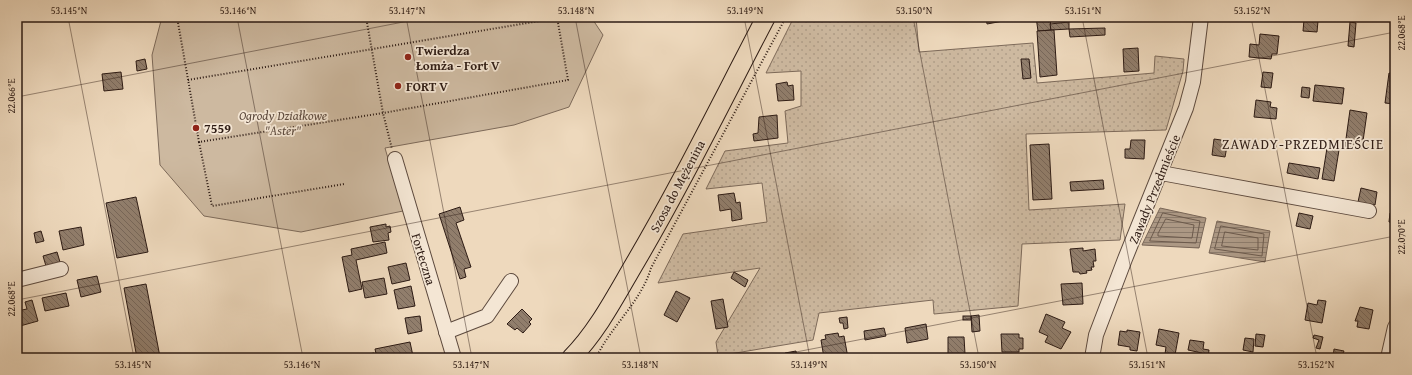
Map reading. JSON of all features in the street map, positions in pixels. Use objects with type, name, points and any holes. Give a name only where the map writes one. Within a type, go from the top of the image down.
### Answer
[{"type":"main road","name":"Szosa do Mężenina","points":[[575,355],[605,313],[646,244],[766,17]]},
{"type":"street","name":"Zawady Przedmieście","points":[[1092,358],[1096,335],[1186,108],[1193,82],[1200,17]]},
{"type":"street","name":"Forteczna","points":[[395,160],[454,358]]},
{"type":"street","points":[[1161,173],[1369,211]]},
{"type":"street","points":[[17,280],[61,269]]},
{"type":"street","points":[[446,332],[487,316],[511,281]]},
{"type":"street","points":[[1388,358],[1395,327]]},
{"type":"path","points":[[177,17],[212,206],[344,184]]},
{"type":"path","points":[[366,17],[383,113],[395,160]]},
{"type":"path","points":[[188,80],[372,50],[557,17],[568,80],[383,113],[199,142]]},
{"type":"path","points":[[596,358],[610,333],[648,278],[786,17]]},
{"type":"green space","name":"Ogrody Działkowe \"Aster\"","points":[[162,17],[591,17],[603,35],[569,107],[514,125],[385,148],[403,211],[301,232],[204,216],[160,165],[152,55]]},
{"type":"green space","points":[[794,17],[916,17],[919,52],[1033,43],[1037,83],[1154,73],[1155,56],[1184,59],[1183,71],[1166,130],[1026,134],[1029,210],[1125,204],[1120,240],[1022,244],[1018,306],[934,314],[933,300],[819,313],[813,340],[718,356],[716,342],[760,268],[658,283],[683,234],[767,222],[762,183],[706,189],[725,151],[788,143],[785,111],[801,106],[801,71],[766,73]]},
{"type":"water","points":[[1160,208],[1206,218],[1199,248],[1142,245]]},
{"type":"water","points":[[1217,221],[1270,231],[1265,262],[1209,253]]},
{"type":"building","points":[[986,17],[1014,17],[1014,19],[987,24]]},
{"type":"building","points":[[1036,17],[1050,17],[1051,30],[1038,31]]},
{"type":"building","points":[[1304,20],[1318,21],[1317,32],[1303,31]]},
{"type":"building","points":[[1069,22],[1069,29],[1051,30],[1050,24]]},
{"type":"building","points":[[1350,22],[1356,23],[1354,47],[1348,46]]},
{"type":"building","points":[[1105,28],[1105,35],[1070,37],[1069,29]]},
{"type":"building","points":[[1054,30],[1057,75],[1040,77],[1037,31]]},
{"type":"building","points":[[1260,34],[1279,36],[1277,54],[1272,54],[1271,59],[1249,57],[1250,44],[1259,45]]},
{"type":"building","points":[[1138,48],[1139,71],[1124,72],[1123,49]]},
{"type":"building","points":[[145,59],[147,69],[137,71],[136,61]]},
{"type":"building","points":[[1021,59],[1029,59],[1031,78],[1023,79]]},
{"type":"building","points":[[121,72],[123,89],[104,91],[102,74]]},
{"type":"building","points":[[1263,72],[1273,73],[1271,88],[1261,87]]},
{"type":"building","points":[[1389,73],[1395,74],[1395,104],[1385,103]]},
{"type":"building","points":[[787,82],[788,86],[793,85],[794,100],[778,101],[776,84]]},
{"type":"building","points":[[1315,85],[1344,88],[1342,104],[1313,101]]},
{"type":"building","points":[[1302,87],[1310,88],[1309,98],[1301,97]]},
{"type":"building","points":[[1256,100],[1271,102],[1270,107],[1277,108],[1276,119],[1254,117]]},
{"type":"building","points":[[1350,110],[1367,113],[1362,148],[1345,146]]},
{"type":"building","points":[[777,115],[778,138],[754,141],[753,134],[758,133],[759,117]]},
{"type":"building","points":[[1214,139],[1228,141],[1225,157],[1212,155]]},
{"type":"building","points":[[1131,140],[1145,140],[1144,159],[1125,158],[1125,149],[1130,149]]},
{"type":"building","points":[[1049,144],[1052,199],[1033,200],[1030,145]]},
{"type":"building","points":[[1327,148],[1339,150],[1334,181],[1322,179]]},
{"type":"building","points":[[1289,163],[1320,168],[1318,179],[1287,173]]},
{"type":"building","points":[[1103,180],[1104,189],[1071,191],[1070,182]]},
{"type":"building","points":[[1361,188],[1377,192],[1375,205],[1358,202]]},
{"type":"building","points":[[734,193],[736,203],[740,202],[742,219],[732,221],[731,209],[720,211],[718,195]]},
{"type":"building","points":[[136,197],[148,252],[117,258],[106,203]]},
{"type":"building","points":[[460,207],[464,220],[456,223],[471,267],[464,269],[466,277],[460,279],[439,214]]},
{"type":"building","points":[[1299,213],[1313,216],[1310,229],[1296,226]]},
{"type":"building","points":[[1390,213],[1395,214],[1395,223],[1389,222]]},
{"type":"building","points":[[386,224],[386,227],[390,226],[391,232],[388,233],[389,240],[373,242],[370,227]]},
{"type":"building","points":[[81,227],[84,245],[63,250],[59,231]]},
{"type":"building","points":[[41,231],[44,241],[36,243],[34,233]]},
{"type":"building","points":[[385,242],[387,253],[356,260],[362,289],[349,292],[342,257],[352,255],[351,249]]},
{"type":"building","points":[[1083,248],[1083,251],[1095,249],[1096,261],[1093,261],[1094,267],[1091,267],[1092,270],[1086,271],[1087,273],[1080,274],[1079,272],[1073,272],[1070,249]]},
{"type":"building","points":[[57,252],[60,262],[46,266],[43,256]]},
{"type":"building","points":[[406,263],[410,280],[392,284],[388,267]]},
{"type":"building","points":[[734,272],[748,280],[745,287],[731,278]]},
{"type":"building","points":[[97,276],[101,292],[81,297],[77,280]]},
{"type":"building","points":[[384,278],[387,294],[365,298],[362,282]]},
{"type":"building","points":[[1082,283],[1083,304],[1063,305],[1061,284]]},
{"type":"building","points":[[146,284],[160,357],[156,358],[137,358],[124,288]]},
{"type":"building","points":[[411,286],[415,306],[398,309],[394,290]]},
{"type":"building","points":[[676,291],[690,298],[677,322],[664,315]]},
{"type":"building","points":[[66,293],[69,306],[45,311],[42,298]]},
{"type":"building","points":[[723,299],[728,327],[716,329],[711,301]]},
{"type":"building","points":[[32,300],[38,321],[20,326],[17,311],[27,309],[25,302]]},
{"type":"building","points":[[1318,300],[1326,301],[1322,323],[1305,320],[1308,303],[1317,305]]},
{"type":"building","points":[[1360,307],[1373,310],[1369,329],[1357,327],[1358,321],[1355,321]]},
{"type":"building","points":[[522,309],[532,319],[529,322],[531,324],[523,333],[517,328],[515,330],[507,324]]},
{"type":"building","points":[[1046,314],[1065,322],[1062,328],[1071,332],[1061,349],[1045,342],[1048,336],[1039,332]]},
{"type":"building","points":[[979,315],[980,331],[972,332],[971,316]]},
{"type":"building","points":[[420,316],[422,331],[408,334],[405,318]]},
{"type":"building","points":[[963,316],[971,316],[971,320],[963,320]]},
{"type":"building","points":[[847,317],[848,328],[844,329],[843,323],[840,323],[839,318]]},
{"type":"building","points":[[926,324],[928,339],[907,343],[905,328]]},
{"type":"building","points":[[884,328],[886,336],[865,340],[864,331]]},
{"type":"building","points":[[1159,329],[1179,333],[1175,355],[1165,354],[1166,347],[1156,345]]},
{"type":"building","points":[[1127,330],[1140,332],[1137,351],[1130,350],[1130,347],[1118,345],[1120,331],[1127,332]]},
{"type":"building","points":[[838,333],[839,337],[844,336],[848,358],[824,358],[821,340],[826,339],[825,335]]},
{"type":"building","points":[[1001,334],[1019,334],[1019,338],[1023,338],[1023,349],[1019,349],[1019,352],[1002,352]]},
{"type":"building","points":[[1256,334],[1265,335],[1263,347],[1255,346]]},
{"type":"building","points":[[1314,335],[1323,337],[1320,349],[1316,348],[1319,340],[1313,338]]},
{"type":"building","points":[[948,337],[964,337],[965,354],[948,354]]},
{"type":"building","points":[[1245,338],[1254,339],[1253,352],[1243,350]]},
{"type":"building","points":[[1190,340],[1204,342],[1203,349],[1209,350],[1208,358],[1202,358],[1202,353],[1188,350]]},
{"type":"building","points":[[410,342],[413,356],[402,358],[377,358],[375,349]]},
{"type":"building","points":[[1334,349],[1344,351],[1342,357],[1350,358],[1333,358]]},
{"type":"building","points":[[796,351],[797,358],[775,358],[786,355],[785,353]]},
{"type":"building","points":[[374,353],[375,358],[347,358]]},
{"type":"place","name":"Twierdza Łomża - Fort V","points":[[408,57]]},
{"type":"place","name":"FORT V","points":[[398,86]]},
{"type":"place","name":"7559","points":[[196,128]]},
{"type":"district","name":"ZAWADY-PRZEDMIEŚCIE","points":[[1303,144]]}]
